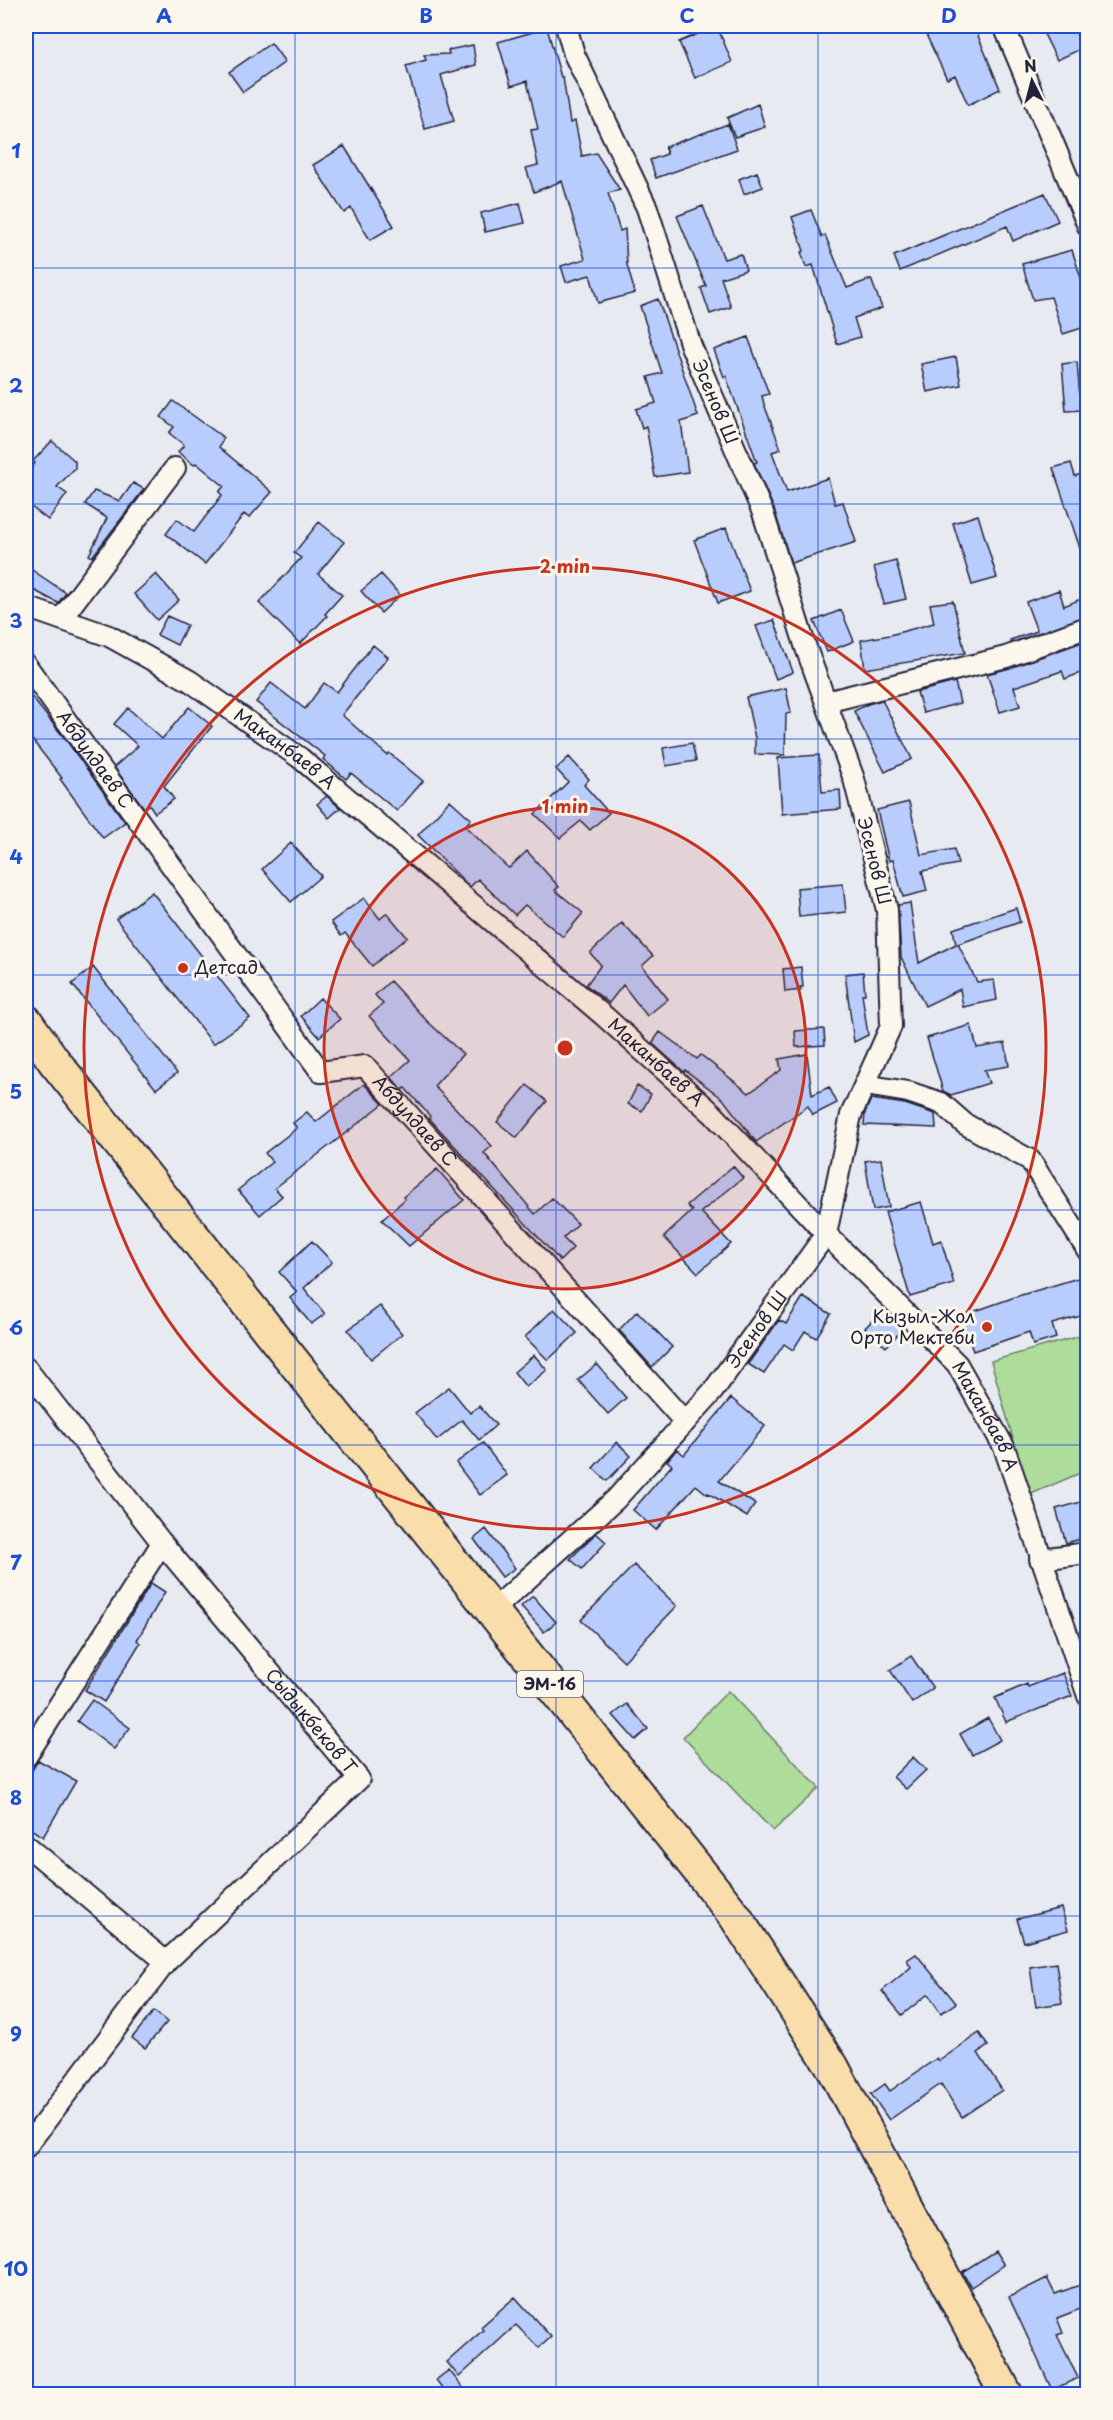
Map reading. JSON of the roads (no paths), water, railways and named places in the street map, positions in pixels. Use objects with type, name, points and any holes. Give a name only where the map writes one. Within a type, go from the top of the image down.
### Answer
[{"type":"highway","name":"ЭМ-16","points":[[26,1021],[54,1061],[735,1916],[832,2066],[1006,2394]]},
{"type":"street","name":"Эсенов Ш","points":[[492,1611],[616,1499],[713,1391],[826,1234],[851,1115],[891,1026],[887,910],[854,779],[763,513],[691,346],[647,208],[574,54],[566,26]]},
{"type":"street","points":[[1004,26],[1088,226]]},
{"type":"street","points":[[61,620],[175,468]]},
{"type":"street","name":"Маканбаев А","points":[[26,607],[108,636],[190,681],[300,758],[595,1009],[704,1106],[826,1234],[957,1364],[1004,1447],[1088,1696]]},
{"type":"street","points":[[826,702],[1006,657],[1088,627]]},
{"type":"street","name":"Абдулдаев С","points":[[26,665],[321,1072],[365,1066],[685,1422]]},
{"type":"street","points":[[865,1085],[908,1092],[941,1102],[965,1124],[1030,1160],[1088,1251]]},
{"type":"street","name":"Сыдыкбеков Т","points":[[26,1368],[162,1544],[359,1779],[166,1962]]},
{"type":"street","points":[[26,1757],[162,1544]]},
{"type":"street","points":[[1041,1559],[1088,1553]]},
{"type":"street","points":[[26,1845],[166,1962],[26,2147]]},
{"type":"place","name":"Детсад","points":[[183,968]]},
{"type":"place","name":"Кызыл-Жол Орто Мектеби","points":[[987,1327]]}]
